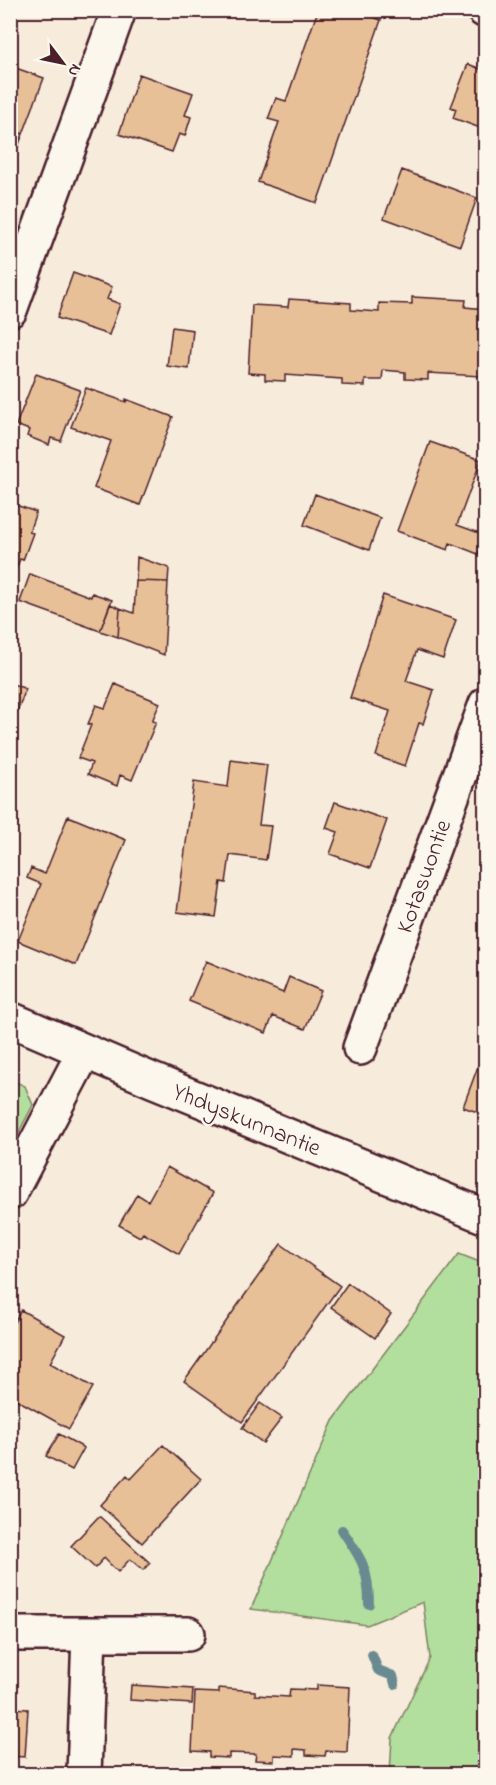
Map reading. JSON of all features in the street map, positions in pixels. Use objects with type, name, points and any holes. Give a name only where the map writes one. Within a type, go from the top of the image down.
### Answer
[{"type":"street","points":[[10,310],[119,10]]},
{"type":"street","name":"Kotasuontie","points":[[360,1048],[486,704]]},
{"type":"street","name":"Yhdyskunnantie","points":[[10,1019],[84,1052],[486,1217]]},
{"type":"street","points":[[10,1192],[84,1052]]},
{"type":"street","points":[[10,1634],[188,1634]]},
{"type":"street","points":[[84,1774],[88,1634]]},
{"type":"green space","points":[[11,1080],[25,1086],[33,1105],[11,1147]]},
{"type":"green space","points":[[459,1254],[485,1264],[485,1774],[390,1774],[392,1738],[430,1658],[423,1602],[367,1625],[251,1609],[333,1421]]},
{"type":"building","points":[[318,10],[353,10],[381,20],[317,203],[258,182],[279,122],[268,119],[276,98],[286,101]]},
{"type":"building","points":[[468,64],[486,71],[486,124],[483,129],[453,118],[456,109],[451,107]]},
{"type":"building","points":[[10,66],[44,78],[23,134],[10,129]]},
{"type":"building","points":[[139,74],[193,93],[185,115],[191,117],[185,136],[179,134],[172,152],[119,134]]},
{"type":"building","points":[[10,129],[23,134],[14,157],[10,155]]},
{"type":"building","points":[[402,170],[477,198],[460,246],[384,218]]},
{"type":"building","points":[[73,273],[112,287],[107,299],[120,304],[109,335],[57,318]]},
{"type":"building","points":[[412,297],[466,300],[465,307],[485,309],[481,376],[428,373],[428,380],[405,379],[405,372],[383,370],[382,380],[365,380],[365,386],[342,385],[342,379],[285,375],[285,381],[265,380],[265,374],[248,373],[252,305],[288,307],[289,299],[351,303],[351,310],[379,312],[379,303],[412,304]]},
{"type":"building","points":[[172,327],[193,330],[189,369],[167,366]]},
{"type":"building","points":[[36,374],[80,390],[61,441],[51,438],[49,445],[27,436],[29,430],[16,425]]},
{"type":"building","points":[[86,388],[126,402],[126,399],[173,417],[140,505],[94,488],[111,441],[71,427]]},
{"type":"building","points":[[430,442],[481,460],[457,525],[485,535],[478,554],[450,543],[448,550],[397,531]]},
{"type":"building","points":[[315,494],[380,518],[369,550],[304,525]]},
{"type":"building","points":[[10,503],[36,512],[29,532],[33,533],[23,560],[20,559],[12,579],[10,578]]},
{"type":"building","points":[[137,557],[169,568],[168,582],[136,581]]},
{"type":"building","points":[[30,574],[91,597],[92,593],[112,600],[100,631],[20,602]]},
{"type":"building","points":[[136,581],[168,582],[164,655],[118,637],[120,608],[134,613]]},
{"type":"building","points":[[383,595],[456,620],[443,659],[417,650],[406,681],[434,690],[423,724],[419,723],[405,766],[376,756],[390,711],[350,698]]},
{"type":"building","points":[[110,604],[120,608],[118,637],[100,631]]},
{"type":"building","points":[[10,683],[26,689],[10,730]]},
{"type":"building","points":[[115,684],[160,703],[152,721],[156,722],[132,780],[120,775],[117,786],[88,774],[92,763],[78,758],[96,705],[105,708]]},
{"type":"building","points":[[231,760],[267,765],[259,825],[271,826],[266,860],[230,855],[226,883],[221,882],[216,917],[177,912],[194,782],[228,787]]},
{"type":"building","points":[[335,802],[387,820],[370,868],[330,854],[338,832],[326,828]]},
{"type":"building","points":[[68,816],[126,840],[76,965],[18,941],[41,884],[27,878],[31,868],[45,874]]},
{"type":"building","points":[[206,961],[283,993],[289,977],[321,991],[305,1029],[273,1016],[266,1033],[189,1001]]},
{"type":"building","points":[[480,1061],[486,1063],[486,1115],[463,1107]]},
{"type":"building","points":[[167,1167],[213,1193],[179,1254],[143,1233],[140,1237],[119,1225],[137,1194],[148,1201]]},
{"type":"building","points":[[281,1244],[340,1286],[242,1422],[184,1381]]},
{"type":"building","points":[[348,1283],[391,1314],[375,1338],[331,1307]]},
{"type":"building","points":[[21,1310],[65,1335],[50,1363],[93,1387],[69,1429],[10,1396],[10,1329]]},
{"type":"building","points":[[260,1403],[282,1418],[263,1443],[242,1428]]},
{"type":"building","points":[[59,1434],[84,1448],[72,1470],[46,1456]]},
{"type":"building","points":[[163,1445],[201,1479],[142,1543],[100,1505],[127,1475],[131,1479]]},
{"type":"building","points":[[99,1516],[150,1563],[143,1570],[130,1559],[118,1572],[104,1558],[95,1568],[71,1546]]},
{"type":"building","points":[[131,1685],[193,1689],[192,1704],[130,1700]]},
{"type":"building","points":[[317,1685],[350,1687],[347,1752],[326,1751],[325,1756],[306,1755],[306,1750],[294,1749],[294,1756],[274,1755],[274,1761],[255,1760],[256,1754],[229,1753],[229,1758],[209,1757],[209,1752],[192,1751],[195,1692],[219,1693],[219,1688],[255,1691],[255,1695],[289,1697],[290,1689],[317,1690]]},
{"type":"building","points":[[10,1708],[28,1709],[25,1757],[10,1756]]},
{"type":"waterway","points":[[342,1530],[363,1564],[369,1604]]},
{"type":"waterway","points":[[372,1655],[378,1670],[393,1676],[395,1684]]}]
